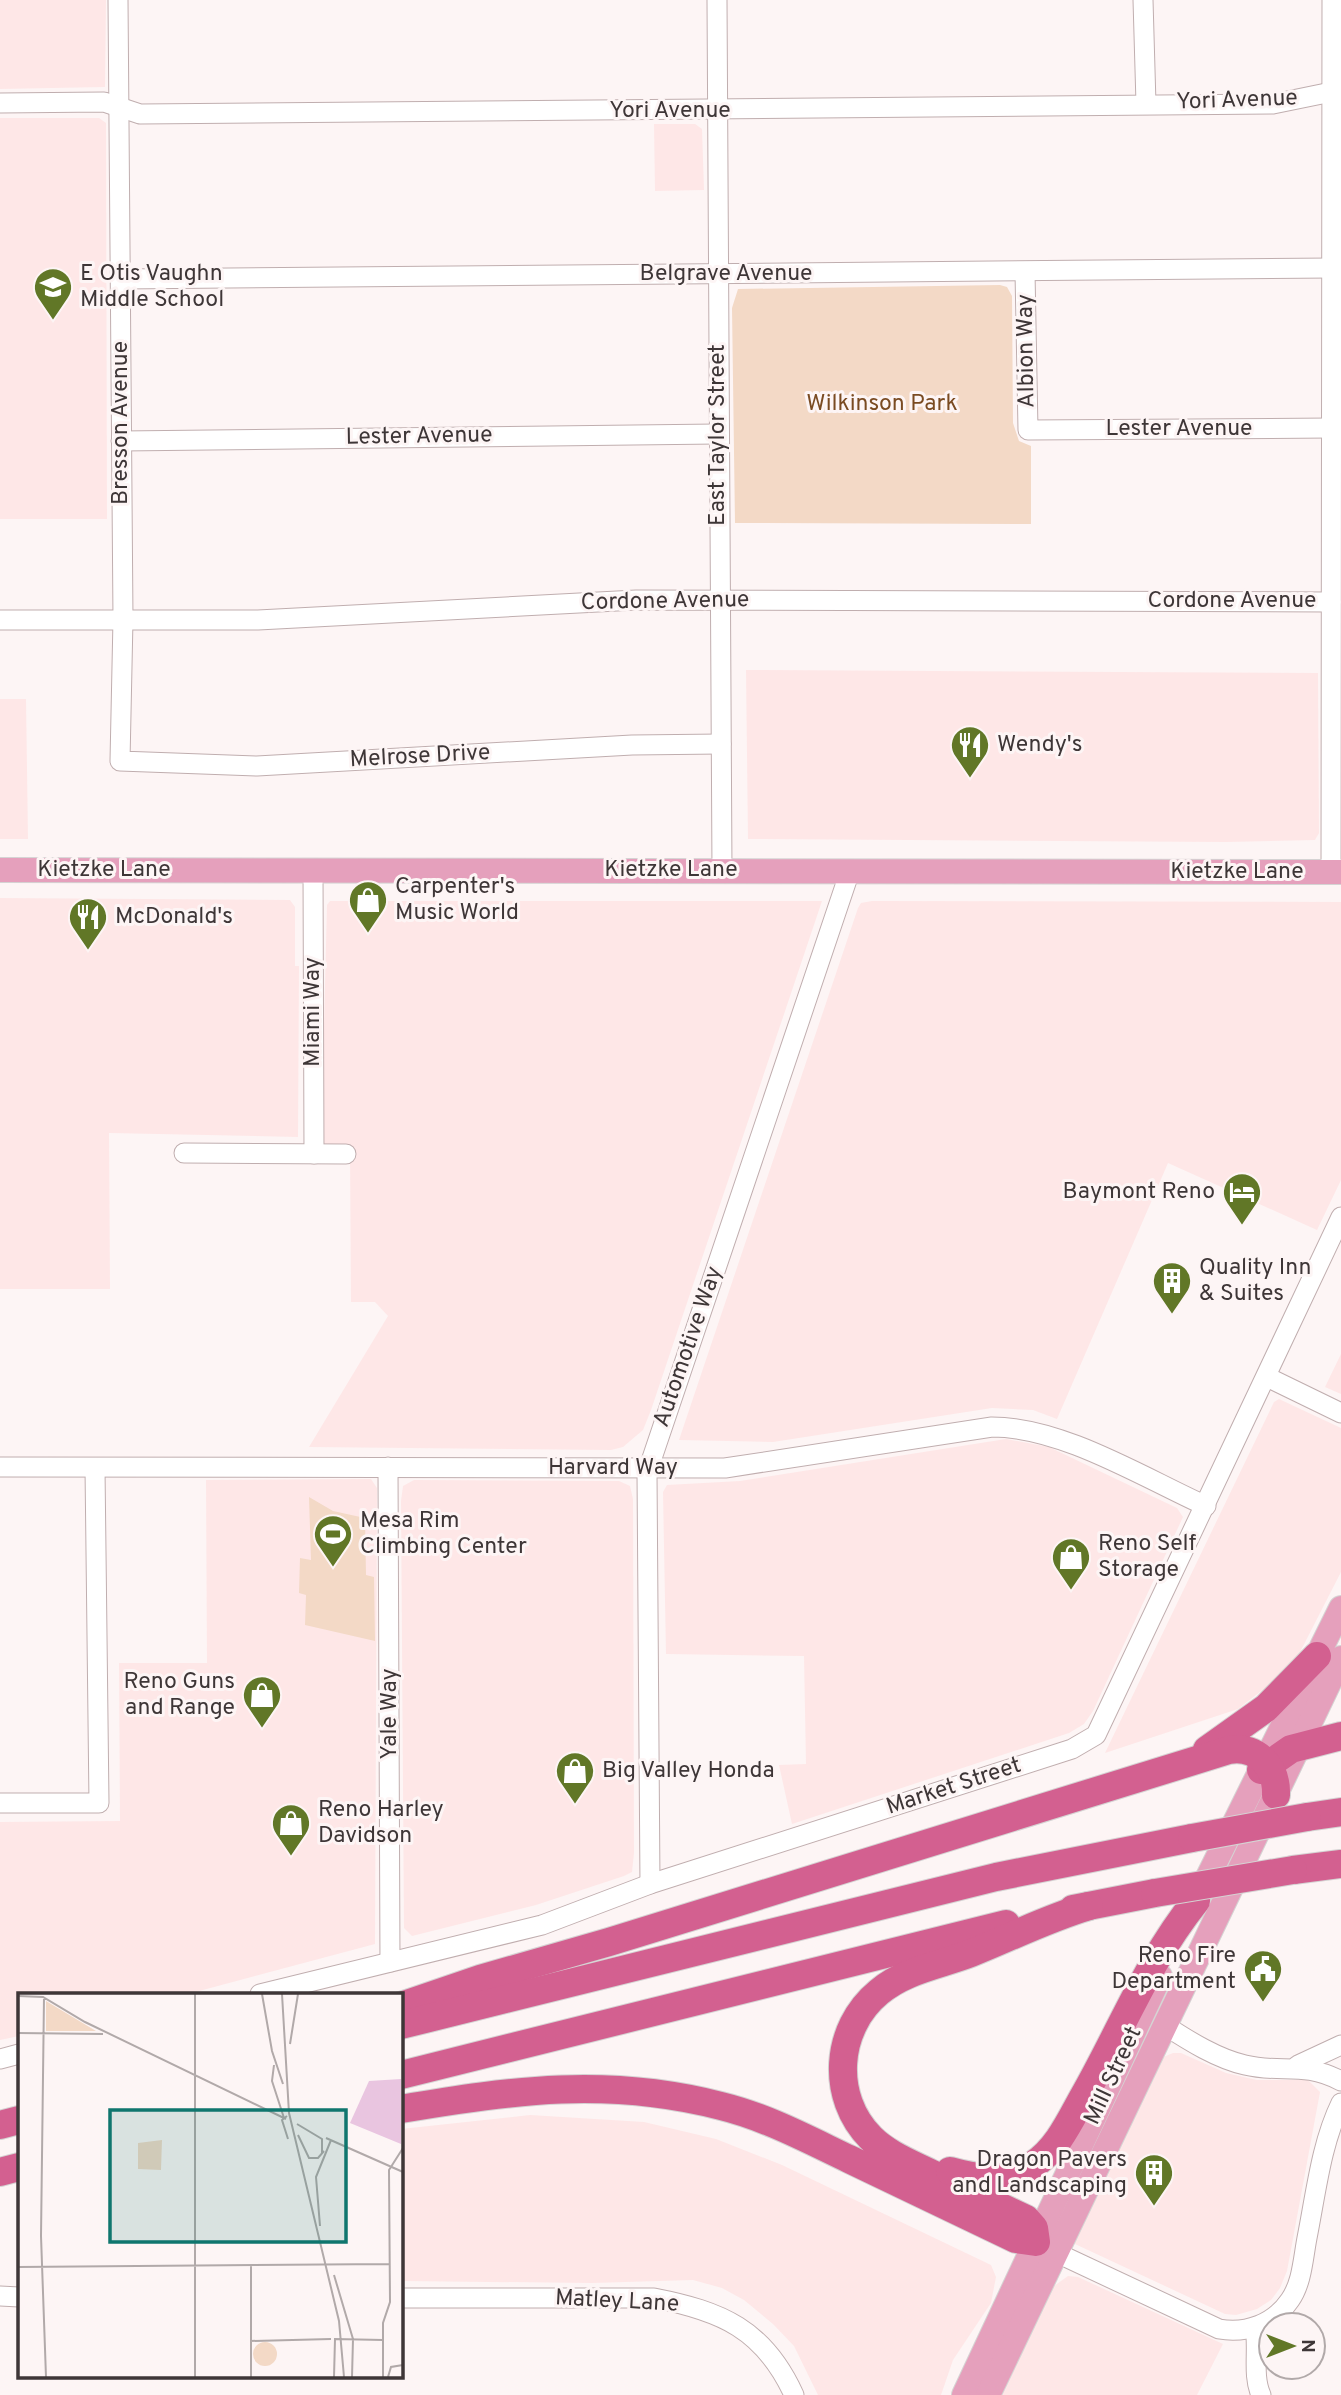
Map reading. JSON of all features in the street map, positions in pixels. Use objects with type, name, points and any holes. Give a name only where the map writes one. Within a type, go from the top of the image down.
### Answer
[{"type":"highway","points":[[1163,1772],[1201,1754],[1248,1723],[1329,1657]]},
{"type":"highway","points":[[1265,1765],[1299,1746],[1341,1736]]},
{"type":"highway","points":[[402,2006],[480,1979],[609,1942],[1234,1749],[1251,1751],[1265,1765],[1275,1779],[1276,1795]]},
{"type":"highway","points":[[1309,1816],[1341,1802]]},
{"type":"highway","points":[[402,2025],[996,1877],[1341,1812]]},
{"type":"highway","points":[[402,2075],[972,1931],[1154,1892],[1341,1864]]},
{"type":"highway","points":[[894,2155],[964,2175],[990,2178],[1013,2175],[1043,2158],[1059,2140],[1083,2098],[1162,1948],[1196,1901]]},
{"type":"highway","points":[[1046,2248],[1026,2219],[894,2155],[862,2128],[846,2092],[842,2069],[845,2046],[861,2010],[879,1991],[903,1976],[969,1954],[1048,1919],[1089,1906]]},
{"type":"highway","points":[[402,2109],[504,2091],[567,2088],[630,2091],[708,2102],[773,2123],[1016,2239],[1046,2248]]},
{"type":"highway","points":[[0,2125],[18,2120]]},
{"type":"highway","points":[[0,2172],[18,2167]]},
{"type":"main road","name":"Kietzke Lane","points":[[0,870],[1336,872]]},
{"type":"main road","name":"Mill Street","points":[[964,2395],[1166,2026],[1299,1746],[1329,1657],[1341,1608]]},
{"type":"main road","name":"Mill Street","points":[[988,2395],[1046,2248],[1196,1901],[1265,1765],[1329,1657]]},
{"type":"street","name":"Bresson Avenue","points":[[118,0],[123,619],[120,761]]},
{"type":"street","name":"East Taylor Street","points":[[717,0],[717,434],[722,870]]},
{"type":"street","points":[[1143,0],[1146,104]]},
{"type":"street","points":[[1332,0],[1337,90],[1331,428],[1336,872]]},
{"type":"street","name":"Yori Avenue","points":[[0,103],[104,102],[140,114],[718,111],[1273,104],[1337,90]]},
{"type":"street","name":"Belgrave Avenue","points":[[120,279],[1332,268]]},
{"type":"street","name":"Albion Way","points":[[1025,272],[1028,430]]},
{"type":"street","name":"Lester Avenue","points":[[1028,430],[1331,428]]},
{"type":"street","name":"Lester Avenue","points":[[121,441],[717,434]]},
{"type":"street","name":"Cordone Avenue","points":[[0,620],[258,620],[636,600],[1331,601]]},
{"type":"street","name":"Melrose Drive","points":[[120,761],[257,766],[632,745],[721,744]]},
{"type":"street","name":"Miami Way","points":[[313,870],[314,1154]]},
{"type":"street","name":"Automotive Way","points":[[650,1884],[649,1469],[850,872]]},
{"type":"street","points":[[184,1153],[346,1154]]},
{"type":"street","name":"Market Street","points":[[264,1993],[542,1925],[650,1884],[1084,1744],[1102,1727],[1341,1217]]},
{"type":"street","points":[[1267,1377],[1341,1413]]},
{"type":"street","name":"Harvard Way","points":[[0,1467],[725,1468],[992,1427],[1016,1428],[1054,1437],[1206,1506]]},
{"type":"street","name":"Yale Way","points":[[388,1467],[390,1962]]},
{"type":"street","points":[[0,1803],[99,1802],[95,1468]]},
{"type":"street","points":[[1166,2026],[1233,2062],[1278,2069],[1312,2069],[1341,2081]]},
{"type":"street","points":[[1278,2069],[1316,2059],[1341,2045]]},
{"type":"street","points":[[0,2059],[18,2054]]},
{"type":"street","points":[[1046,2248],[1211,2326],[1236,2331],[1255,2328],[1276,2315],[1295,2292],[1329,2134],[1341,2103]]},
{"type":"street","points":[[0,2296],[18,2297]]},
{"type":"street","name":"Matley Lane","points":[[402,2298],[654,2298],[695,2306],[715,2313],[752,2336],[781,2369],[794,2395]]},
{"type":"street","points":[[1255,2328],[1258,2352],[1256,2382],[1261,2395]]},
{"type":"shaded area","points":[[0,0],[106,0],[105,87],[0,89]]},
{"type":"shaded area","name":"E Otis Vaughn Middle School","points":[[0,118],[99,118],[106,123],[107,519],[0,519]]},
{"type":"shaded area","points":[[654,124],[695,124],[702,129],[704,190],[655,191]]},
{"type":"shaded area","points":[[746,670],[1318,673],[1319,833],[1315,840],[1226,842],[748,839]]},
{"type":"shaded area","points":[[0,699],[26,699],[28,839],[0,839]]},
{"type":"shaded area","points":[[0,898],[290,900],[295,907],[295,966],[299,966],[298,1137],[109,1133],[110,1289],[0,1289]]},
{"type":"shaded area","points":[[330,901],[822,901],[651,1410],[643,1430],[623,1447],[611,1450],[309,1447],[388,1316],[375,1302],[351,1302],[350,1149],[321,1148],[327,905]]},
{"type":"shaded area","points":[[1341,902],[1341,1180],[1317,1230],[1168,1163],[1057,1419],[1033,1410],[992,1408],[773,1442],[679,1440],[858,908],[861,903]]},
{"type":"shaded area","points":[[1341,1354],[1341,1394],[1325,1387]]},
{"type":"shaded area","points":[[1279,1399],[1341,1428],[1341,1572],[1297,1658],[1278,1678],[1238,1709],[1105,1753],[1274,1402]]},
{"type":"shaded area","points":[[1006,1439],[1049,1447],[1177,1508],[1183,1517],[1093,1711],[1084,1724],[1069,1733],[792,1824],[779,1765],[806,1764],[804,1656],[666,1654],[663,1492],[667,1485],[740,1481]]},
{"type":"shaded area","points":[[371,1479],[377,1488],[375,1944],[192,1993],[18,1993],[18,2036],[0,2040],[0,1822],[120,1821],[119,1663],[207,1663],[206,1480]]},
{"type":"shaded area","points":[[414,1480],[619,1481],[630,1486],[633,1499],[634,1853],[632,1872],[624,1876],[536,1905],[412,1936],[404,1928],[401,1501],[403,1486]]},
{"type":"shaded area","points":[[1181,2053],[1226,2073],[1257,2080],[1308,2080],[1320,2092],[1287,2271],[1271,2300],[1257,2309],[1236,2315],[1225,2314],[1075,2244],[1161,2058]]},
{"type":"shaded area","points":[[530,2115],[644,2122],[716,2139],[782,2165],[991,2265],[996,2277],[991,2303],[953,2360],[941,2395],[818,2395],[794,2346],[773,2324],[744,2300],[722,2288],[693,2280],[592,2283],[402,2281],[402,2129]]},
{"type":"shaded area","points":[[1068,2276],[1078,2277],[1223,2344],[1197,2395],[1002,2395],[1054,2286]]},
{"type":"green space","name":"Wilkinson Park","points":[[1007,287],[1012,296],[1013,423],[1019,441],[1031,446],[1031,524],[735,523],[732,308],[738,289]]},
{"type":"green space","name":"Mesa Rim Climbing Center","points":[[309,1497],[333,1511],[365,1518],[366,1575],[374,1577],[375,1641],[305,1625],[306,1595],[299,1593],[300,1558],[311,1560]]},
{"type":"place","name":"E Otis Vaughn Middle School","points":[[53,321]]},
{"type":"place","name":"Wendy's","points":[[970,779]]},
{"type":"place","name":"Carpenter's Music World","points":[[368,934]]},
{"type":"place","name":"McDonald's","points":[[88,951]]},
{"type":"place","name":"Baymont Reno","points":[[1242,1226]]},
{"type":"place","name":"Quality Inn & Suites","points":[[1172,1315]]},
{"type":"place","name":"Mesa Rim Climbing Center","points":[[333,1568]]},
{"type":"place","name":"Reno Self Storage","points":[[1071,1591]]},
{"type":"place","name":"Reno Guns and Range","points":[[262,1729]]},
{"type":"place","name":"Big Valley Honda","points":[[575,1805]]},
{"type":"place","name":"Reno Harley Davidson","points":[[291,1857]]},
{"type":"place","name":"Reno Fire Department","points":[[1263,2003]]},
{"type":"place","name":"Dragon Pavers and Landscaping","points":[[1154,2207]]}]
